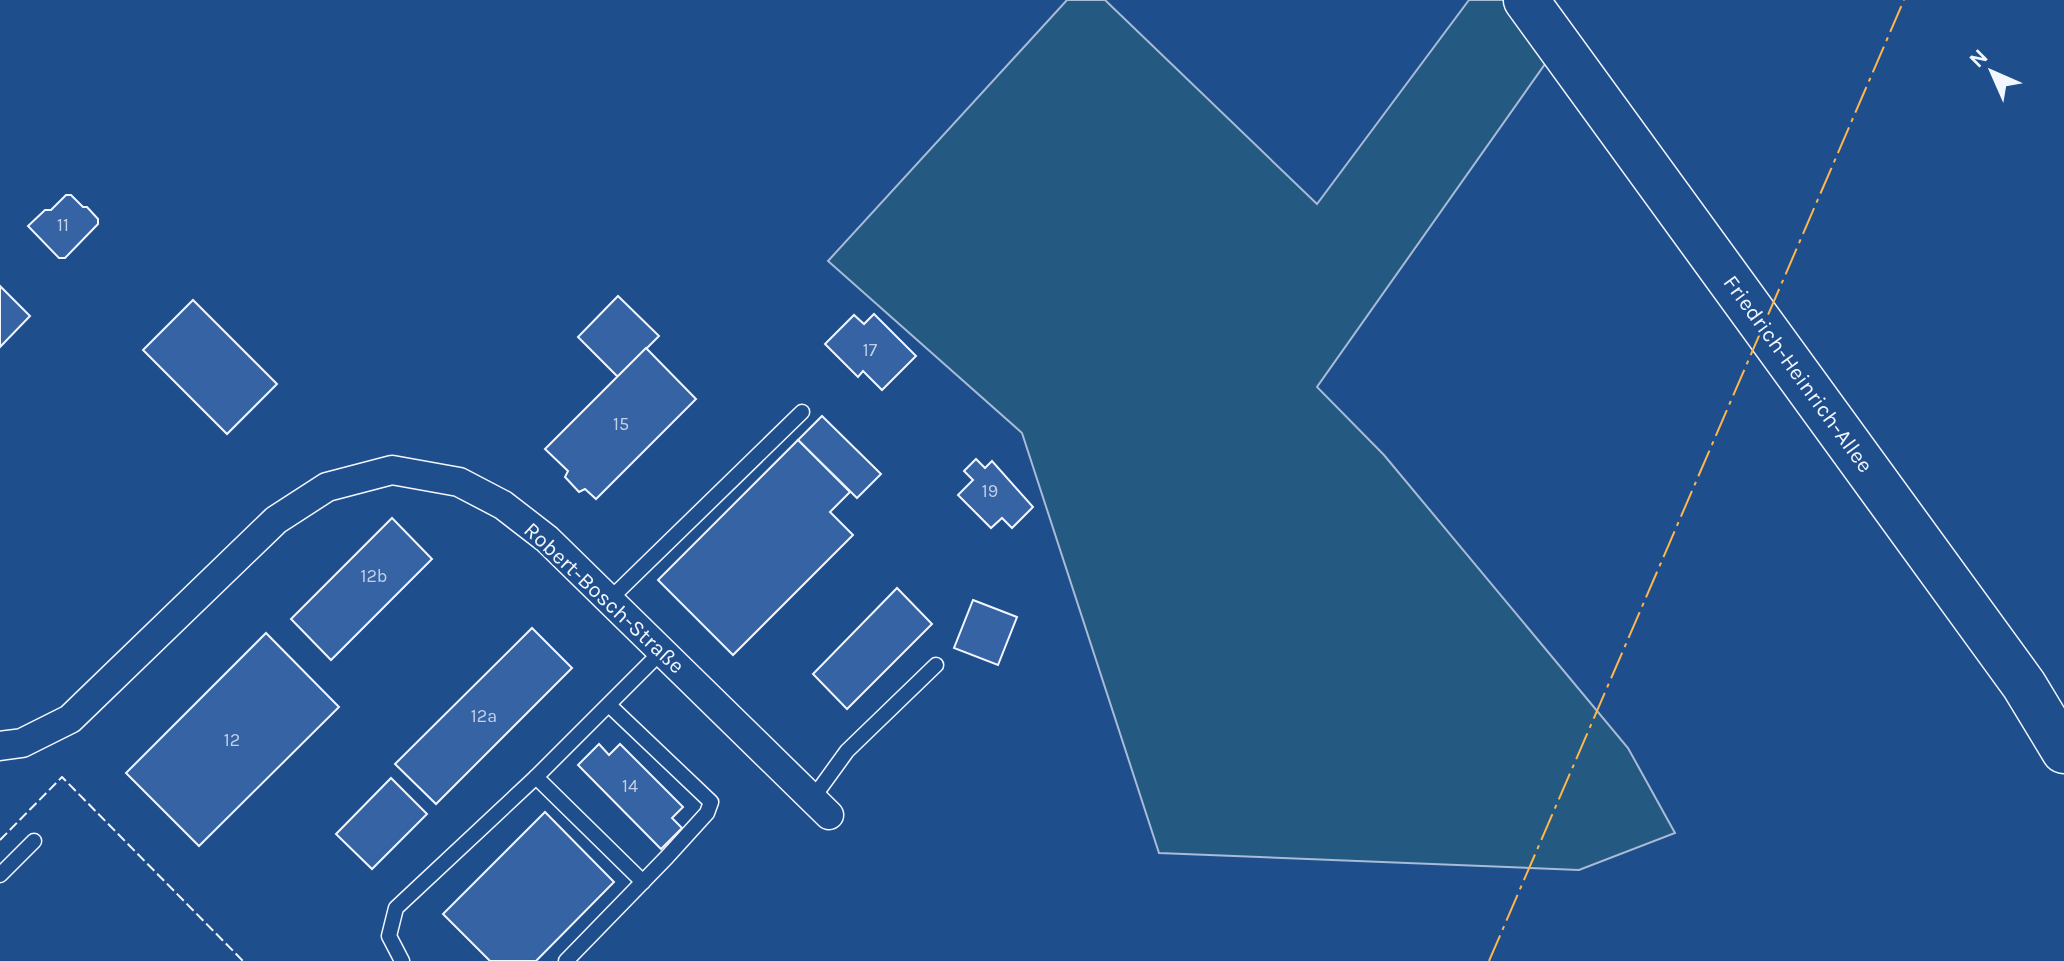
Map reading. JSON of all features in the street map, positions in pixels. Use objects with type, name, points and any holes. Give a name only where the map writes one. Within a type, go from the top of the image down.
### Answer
[{"type":"main road","name":"Friedrich-Heinrich-Allee","points":[[1526,0],[2024,685],[2064,751]]},
{"type":"street","name":"Robert-Bosch-Straße","points":[[0,746],[22,743],[70,719],[276,520],[327,487],[392,470],[459,482],[503,505],[547,539],[821,806]]},
{"type":"lane","points":[[609,600],[802,412]]},
{"type":"lane","points":[[402,961],[389,936],[396,908],[536,777],[662,651]]},
{"type":"lane","points":[[821,806],[847,751],[936,665]]},
{"type":"lane","points":[[566,961],[707,813],[711,802],[609,705]]},
{"type":"lane","points":[[536,777],[643,882]]},
{"type":"lane","points":[[0,875],[34,841]]},
{"type":"shaded area","points":[[1067,0],[1105,0],[1317,204],[1469,0],[1525,0],[1562,40],[1317,387],[1384,455],[1628,748],[1675,833],[1579,870],[1159,853],[1022,433],[828,261]]},
{"type":"building","points":[[66,195],[71,195],[87,207],[98,219],[98,224],[65,258],[59,258],[28,226]]},
{"type":"building","points":[[0,286],[30,316],[0,347]]},
{"type":"building","points":[[618,296],[659,336],[618,377],[578,337]]},
{"type":"building","points":[[193,300],[277,384],[227,434],[143,350]]},
{"type":"building","points":[[874,314],[916,356],[882,390],[863,371],[858,377],[825,344],[854,315],[864,324]]},
{"type":"building","points":[[646,348],[696,399],[596,499],[585,489],[579,492],[565,477],[568,471],[545,449]]},
{"type":"building","points":[[822,416],[881,474],[857,498],[798,440]]},
{"type":"building","points":[[798,440],[850,492],[830,512],[853,535],[733,655],[658,580]]},
{"type":"building","points":[[976,459],[985,468],[992,461],[1033,507],[1012,528],[1002,518],[991,528],[958,495],[973,480],[964,471]]},
{"type":"building","points":[[392,518],[432,559],[331,660],[291,619]]},
{"type":"building","points":[[897,588],[932,624],[847,709],[813,674]]},
{"type":"building","points":[[973,600],[1017,617],[998,665],[954,648]]},
{"type":"building","points":[[532,628],[572,668],[436,804],[395,764]]},
{"type":"building","points":[[266,633],[339,707],[199,846],[126,773]]},
{"type":"building","points":[[599,744],[609,755],[620,744],[683,807],[672,818],[682,828],[661,849],[578,765]]},
{"type":"building","points":[[391,778],[427,814],[372,869],[336,834]]},
{"type":"building","points":[[545,812],[614,882],[536,961],[490,961],[443,914]]},
{"type":"fence","points":[[0,840],[62,777],[243,961]]},
{"type":"power","points":[[1489,961],[1904,0]]}]
